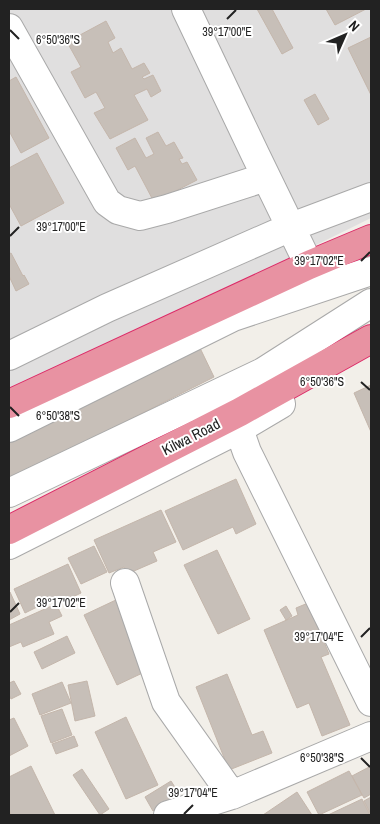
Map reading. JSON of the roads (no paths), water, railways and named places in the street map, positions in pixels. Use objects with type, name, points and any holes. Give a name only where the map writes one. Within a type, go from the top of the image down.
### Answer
[{"type":"highway","points":[[9,404],[309,264],[371,239]]},
{"type":"highway","name":"Kilwa Road","points":[[9,530],[239,421],[371,339]]},
{"type":"street","points":[[186,9],[309,264]]},
{"type":"street","points":[[9,28],[107,202],[118,210],[140,216],[168,209],[266,177]]},
{"type":"street","points":[[9,356],[106,308],[291,227],[371,197]]},
{"type":"street","points":[[9,428],[234,317],[371,271]]},
{"type":"street","points":[[9,493],[262,372],[371,303]]},
{"type":"street","points":[[9,546],[239,421],[371,353]]},
{"type":"street","points":[[239,421],[247,452],[371,702]]},
{"type":"street","points":[[125,583],[166,702],[232,795]]},
{"type":"street","points":[[168,815],[232,795],[371,736]]}]
